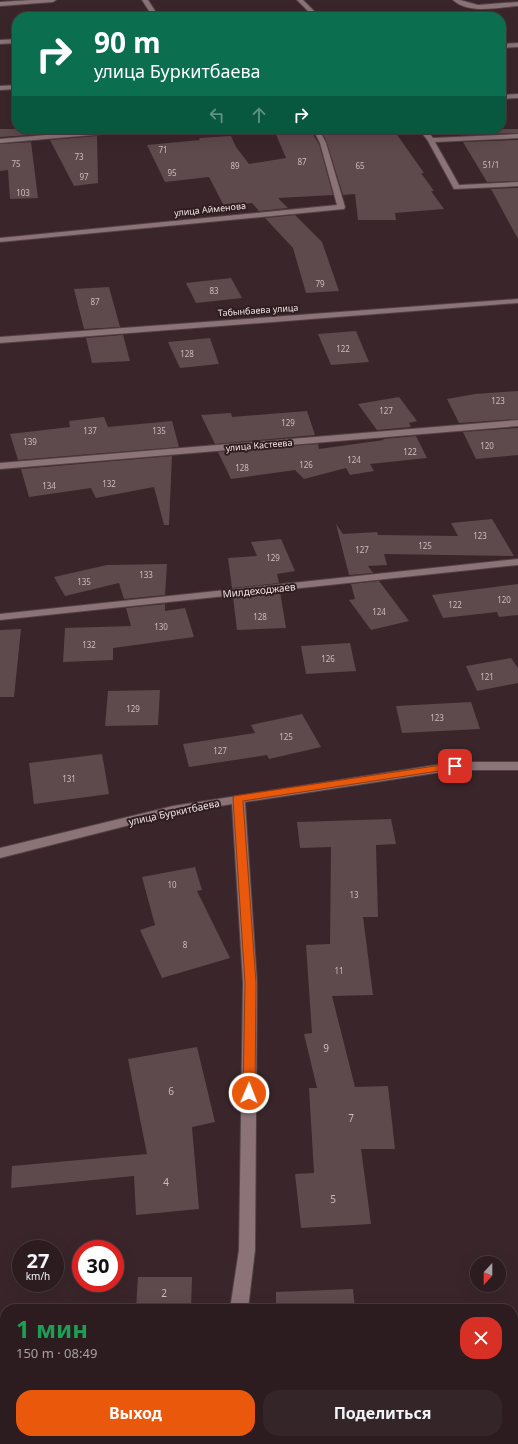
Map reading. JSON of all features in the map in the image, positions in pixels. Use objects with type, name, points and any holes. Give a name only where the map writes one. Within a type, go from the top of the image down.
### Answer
[{"type":"street","points":[[0,4],[53,0]]},
{"type":"street","points":[[145,0],[153,12]]},
{"type":"street","points":[[300,0],[311,12]]},
{"type":"street","points":[[456,0],[461,4],[480,7],[518,4]]},
{"type":"street","points":[[0,42],[12,41]]},
{"type":"street","points":[[506,46],[518,45]]},
{"type":"street","points":[[0,88],[12,87]]},
{"type":"street","points":[[506,97],[518,96]]},
{"type":"street","points":[[0,141],[80,134]]},
{"type":"street","name":"улица Айменова","points":[[0,240],[341,207],[323,142],[319,134]]},
{"type":"street","points":[[426,134],[431,140],[457,187],[518,184]]},
{"type":"street","points":[[431,140],[518,136]]},
{"type":"street","name":"Табынбаева улица","points":[[0,340],[518,301]]},
{"type":"street","name":"улица Кастеева","points":[[0,466],[518,423]]},
{"type":"street","name":"Милдеходжаев","points":[[0,617],[518,562]]},
{"type":"street","name":"улица Буркитбаева","points":[[0,853],[173,810],[238,798],[455,766],[518,766]]},
{"type":"street","points":[[238,798],[250,983],[247,1250],[240,1304]]},
{"type":"building","points":[[0,129],[12,129],[12,134],[30,135],[0,137]]},
{"type":"building","points":[[506,129],[518,129],[518,133],[506,133]]},
{"type":"building","points":[[276,134],[313,134],[319,144],[333,195],[278,198],[288,208],[259,211],[252,203],[224,206],[209,177],[165,182],[147,145],[200,140],[199,138],[231,136],[236,147],[249,164],[286,158]]},
{"type":"building","points":[[323,134],[397,134],[424,173],[421,173],[434,191],[431,191],[444,209],[395,213],[396,220],[358,220],[355,194],[343,195]]},
{"type":"building","points":[[458,134],[488,134],[459,135]]},
{"type":"building","points":[[97,136],[98,183],[74,186],[50,140]]},
{"type":"building","points":[[518,140],[518,181],[487,182],[463,142]]},
{"type":"building","points":[[31,142],[38,198],[10,199],[8,170],[0,171],[0,144]]},
{"type":"building","points":[[518,188],[518,239],[491,189]]},
{"type":"building","points":[[295,215],[322,242],[339,291],[306,293],[293,248],[265,218]]},
{"type":"building","points":[[231,278],[242,298],[196,303],[186,283]]},
{"type":"building","points":[[109,287],[120,327],[84,329],[74,289]]},
{"type":"building","points":[[356,331],[369,362],[331,365],[318,334]]},
{"type":"building","points":[[123,335],[130,361],[92,363],[86,338]]},
{"type":"building","points":[[210,338],[219,364],[180,368],[168,342]]},
{"type":"building","points":[[518,391],[518,419],[459,423],[447,399],[475,394]]},
{"type":"building","points":[[399,397],[417,421],[409,423],[411,427],[377,430],[358,404]]},
{"type":"building","points":[[307,411],[315,435],[215,444],[201,415],[231,413],[232,417]]},
{"type":"building","points":[[104,417],[108,427],[172,421],[179,447],[18,460],[10,434],[70,427],[69,421]]},
{"type":"building","points":[[518,428],[518,455],[476,459],[463,432]]},
{"type":"building","points":[[416,436],[427,458],[370,464],[374,471],[350,475],[346,468],[304,479],[295,470],[231,479],[218,452],[318,444],[319,449],[384,440],[383,439]]},
{"type":"building","points":[[172,456],[169,525],[164,525],[154,487],[96,498],[91,488],[29,497],[21,469]]},
{"type":"building","points":[[492,519],[514,556],[384,554],[387,565],[368,566],[373,573],[349,575],[336,524],[343,534],[377,532],[378,535],[458,536],[451,523]]},
{"type":"building","points":[[281,539],[295,571],[277,574],[279,583],[232,588],[228,558],[257,556],[251,542]]},
{"type":"building","points":[[167,564],[165,595],[124,599],[119,583],[65,596],[54,577],[107,565]]},
{"type":"building","points":[[379,581],[409,621],[371,630],[349,600],[355,599],[351,584]]},
{"type":"building","points":[[518,584],[518,615],[499,617],[497,612],[443,618],[432,595]]},
{"type":"building","points":[[280,592],[286,628],[237,630],[233,597]]},
{"type":"building","points":[[165,604],[165,611],[185,608],[194,637],[113,648],[113,660],[63,662],[65,628],[131,626],[126,608]]},
{"type":"building","points":[[21,629],[14,697],[0,697],[0,630]]},
{"type":"building","points":[[350,643],[356,671],[306,674],[301,646]]},
{"type":"building","points":[[511,658],[518,668],[518,683],[477,691],[466,666]]},
{"type":"building","points":[[160,690],[158,725],[105,726],[108,691]]},
{"type":"building","points":[[471,702],[480,729],[402,733],[396,706]]},
{"type":"building","points":[[302,714],[321,747],[269,759],[267,755],[189,767],[183,744],[255,733],[251,725]]},
{"type":"building","points":[[102,754],[109,794],[34,804],[29,763]]},
{"type":"building","points":[[391,819],[396,844],[376,845],[378,917],[363,917],[373,995],[332,996],[355,1087],[388,1086],[395,1149],[361,1149],[371,1224],[301,1228],[295,1174],[314,1173],[309,1088],[317,1088],[304,1034],[312,1033],[306,945],[330,944],[331,847],[300,848],[297,822]]},
{"type":"building","points":[[195,867],[202,890],[197,891],[230,958],[162,978],[140,930],[155,925],[142,877]]},
{"type":"building","points":[[197,1047],[215,1122],[192,1127],[199,1209],[136,1215],[134,1176],[11,1188],[12,1166],[147,1154],[128,1059]]},
{"type":"building","points":[[138,1277],[192,1277],[191,1304],[136,1304]]},
{"type":"building","points":[[353,1289],[354,1304],[276,1304],[276,1292]]},
{"type":"route","points":[[249,1093],[250,983],[238,798],[455,766]]}]
